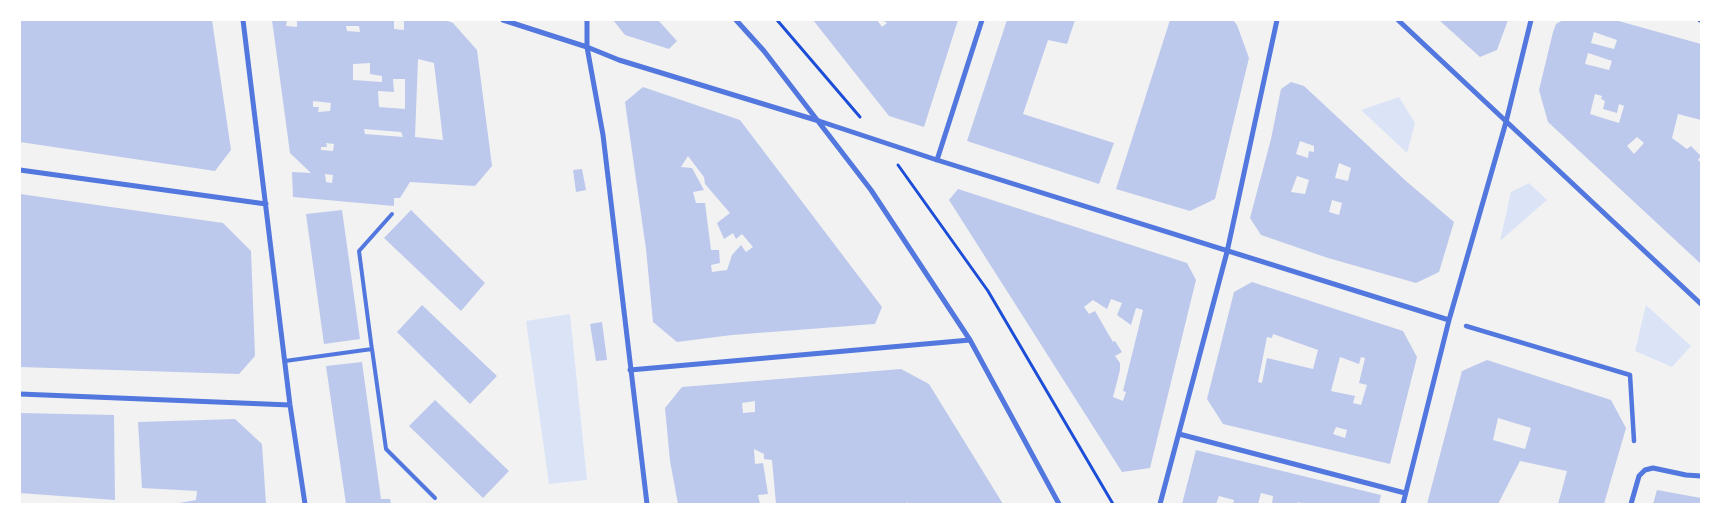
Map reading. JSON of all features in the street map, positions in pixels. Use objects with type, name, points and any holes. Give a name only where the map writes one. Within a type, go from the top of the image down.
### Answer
[{"type":"street","points":[[243,20],[290,405],[306,504]]},
{"type":"street","points":[[503,20],[588,47],[619,60],[819,121],[1227,252],[1449,320]]},
{"type":"street","points":[[587,20],[588,47],[603,135],[647,504]]},
{"type":"street","points":[[736,20],[819,121],[871,190],[970,340],[1059,504]]},
{"type":"street","points":[[938,160],[982,20]]},
{"type":"street","points":[[1160,504],[1227,252],[1278,20]]},
{"type":"street","points":[[1398,20],[1701,304]]},
{"type":"street","points":[[1403,504],[1449,320],[1506,122],[1531,20]]},
{"type":"street","points":[[20,170],[266,204]]},
{"type":"street","points":[[1466,326],[1630,374],[1634,441]]},
{"type":"street","points":[[630,370],[970,340]]},
{"type":"street","points":[[20,394],[290,405]]},
{"type":"street","points":[[1179,434],[1406,493]]},
{"type":"street","points":[[1631,504],[1639,476],[1645,470],[1653,468],[1686,476],[1701,476]]},
{"type":"lane","points":[[392,214],[358,251],[386,449],[435,498]]},
{"type":"lane","points":[[285,361],[320,354],[372,350]]},
{"type":"path","points":[[777,20],[881,142],[988,291],[1113,504]]},
{"type":"shaded area","points":[[1399,97],[1415,123],[1407,153],[1361,110]]},
{"type":"shaded area","points":[[1529,183],[1547,200],[1500,241],[1511,192]]},
{"type":"shaded area","points":[[1646,305],[1691,346],[1672,367],[1635,351]]},
{"type":"shaded area","points":[[570,314],[587,480],[549,484],[526,321]]},
{"type":"building","points":[[20,20],[212,20],[231,150],[215,171],[20,142]]},
{"type":"building","points":[[272,20],[287,20],[286,26],[297,27],[297,20],[394,20],[394,29],[404,30],[404,20],[445,20],[453,23],[477,50],[492,166],[475,186],[410,182],[400,198],[394,198],[394,206],[293,197],[292,172],[311,173],[290,153]],"holes":[[[346,26],[359,26],[360,32],[347,31]],[[418,59],[434,63],[443,140],[415,137]],[[370,63],[370,74],[382,76],[382,82],[353,80],[353,64]],[[393,79],[405,79],[405,109],[379,107],[378,91],[394,92]],[[313,101],[331,103],[330,111],[318,112],[319,107],[313,107]],[[364,129],[401,132],[403,137],[365,134]],[[326,143],[334,144],[333,151],[321,150],[321,147],[327,147]],[[325,174],[333,175],[332,183],[326,182]]]},
{"type":"building","points":[[613,20],[658,20],[677,41],[669,49],[625,35]]},
{"type":"building","points":[[813,20],[877,20],[882,27],[887,23],[882,20],[958,20],[924,127],[889,116]]},
{"type":"building","points":[[1007,20],[1075,20],[1067,44],[1048,40],[1023,114],[1114,143],[1099,184],[967,141]]},
{"type":"building","points":[[1170,20],[1233,20],[1237,25],[1249,58],[1215,199],[1190,211],[1116,189]]},
{"type":"building","points":[[1439,20],[1508,20],[1497,50],[1480,57]]},
{"type":"building","points":[[1563,20],[1615,20],[1701,44],[1701,120],[1678,114],[1672,138],[1687,149],[1691,146],[1701,156],[1698,160],[1701,163],[1701,264],[1548,122],[1539,90],[1556,24]],"holes":[[[1594,32],[1617,40],[1614,49],[1591,43]],[[1588,53],[1612,61],[1609,70],[1585,64]],[[1595,94],[1602,96],[1601,99],[1605,101],[1603,109],[1617,113],[1619,104],[1624,106],[1619,123],[1590,114]],[[1637,137],[1644,143],[1634,154],[1627,146]]]},
{"type":"building","points":[[1291,82],[1304,86],[1406,181],[1454,222],[1439,272],[1416,283],[1328,258],[1261,235],[1250,218],[1271,139],[1281,89]],"holes":[[[1300,141],[1314,146],[1314,152],[1309,151],[1308,158],[1296,154]],[[1339,163],[1351,168],[1348,181],[1335,178]],[[1297,176],[1309,180],[1305,194],[1291,192]],[[1332,200],[1342,203],[1339,215],[1329,212]]]},
{"type":"building","points":[[643,87],[740,120],[882,307],[875,324],[732,335],[677,342],[653,322],[646,249],[625,102]],"holes":[[[688,156],[704,177],[705,184],[730,213],[717,223],[724,239],[733,233],[736,239],[742,234],[753,247],[746,252],[741,245],[732,255],[727,270],[712,272],[711,265],[720,263],[719,250],[711,250],[705,203],[696,203],[693,192],[704,190],[692,168],[681,167]]]},
{"type":"building","points":[[582,169],[586,190],[576,192],[573,170]]},
{"type":"building","points":[[958,189],[1187,263],[1196,280],[1150,468],[1122,472],[949,200]],"holes":[[[1111,299],[1122,303],[1117,315],[1131,325],[1136,308],[1143,310],[1123,391],[1126,392],[1123,401],[1113,397],[1120,370],[1120,363],[1115,356],[1122,352],[1115,341],[1113,342],[1095,311],[1089,314],[1084,307],[1093,300],[1107,309]]]},
{"type":"building","points":[[20,194],[223,223],[251,251],[255,356],[239,374],[20,367]]},
{"type":"building","points":[[342,210],[360,339],[324,344],[306,214]]},
{"type":"building","points":[[411,210],[485,283],[461,311],[384,238]]},
{"type":"building","points":[[1252,282],[1403,331],[1417,357],[1390,464],[1223,424],[1207,399],[1234,292]],"holes":[[[1273,334],[1318,350],[1313,369],[1267,358],[1262,383],[1258,382],[1267,337],[1272,338]],[[1340,357],[1359,364],[1361,357],[1365,358],[1359,383],[1367,385],[1361,405],[1353,403],[1355,396],[1331,391]],[[1336,427],[1347,430],[1345,438],[1333,434]]]},
{"type":"building","points":[[422,305],[497,376],[470,404],[397,332]]},
{"type":"building","points":[[602,322],[607,360],[596,361],[590,324]]},
{"type":"building","points":[[1487,360],[1611,400],[1626,428],[1604,504],[1558,504],[1567,471],[1520,461],[1498,504],[1427,504],[1462,371]],"holes":[[[1498,418],[1531,428],[1525,449],[1493,440]]]},
{"type":"building","points":[[362,362],[381,499],[390,499],[391,504],[346,504],[326,366]]},
{"type":"building","points":[[901,369],[929,384],[1003,504],[908,504],[907,502],[905,504],[776,504],[772,460],[764,459],[764,454],[754,449],[755,464],[763,463],[768,494],[758,495],[760,504],[678,504],[670,461],[665,408],[682,387]],"holes":[[[755,401],[755,412],[743,413],[742,403]]]},
{"type":"building","points":[[435,400],[509,471],[483,498],[409,426]]},
{"type":"building","points":[[20,413],[114,415],[115,500],[20,493]]},
{"type":"building","points":[[235,419],[262,444],[266,504],[174,504],[196,500],[197,491],[142,488],[138,422]]},
{"type":"building","points":[[1196,450],[1381,495],[1379,504],[1305,504],[1298,502],[1297,504],[1272,504],[1273,496],[1261,493],[1258,504],[1233,504],[1234,500],[1219,496],[1216,504],[1182,504]]},
{"type":"building","points":[[1657,490],[1701,498],[1701,504],[1653,504]]}]
